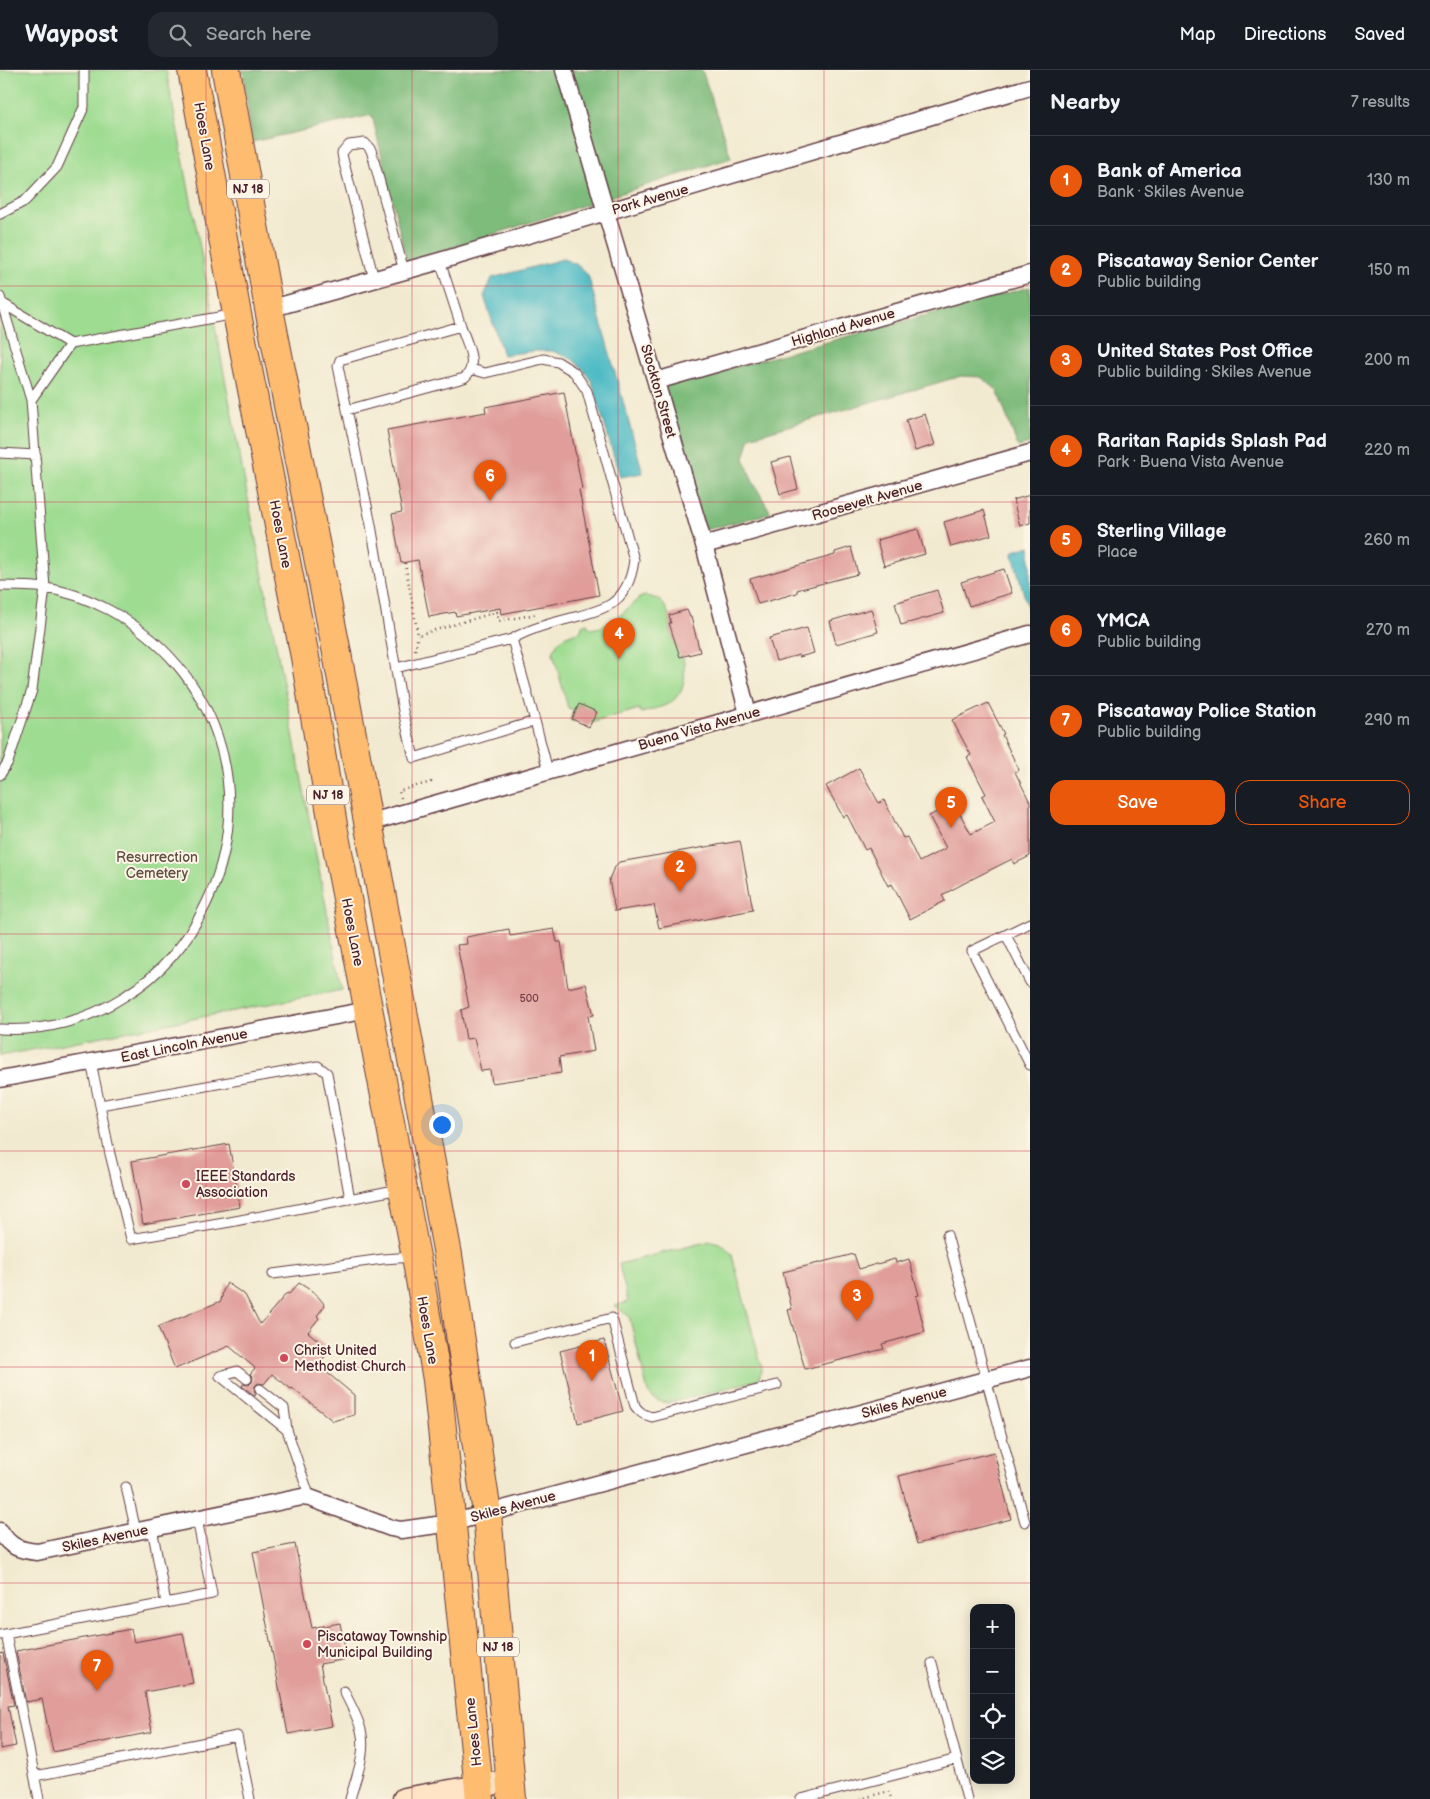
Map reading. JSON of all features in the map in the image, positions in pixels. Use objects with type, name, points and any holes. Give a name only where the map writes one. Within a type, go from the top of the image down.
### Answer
[{"type":"highway","name":"Hoes Lane","points":[[192,70],[305,657],[334,831],[416,1256],[437,1380],[479,1793]]},
{"type":"highway","name":"NJ 18","points":[[226,70],[269,309],[368,824],[448,1255],[487,1513],[511,1790]]},
{"type":"street","name":"Stockton Street","points":[[564,70],[704,546],[748,714]]},
{"type":"street","name":"Park Avenue","points":[[269,309],[440,261],[1030,87]]},
{"type":"street","name":"Highland Avenue","points":[[656,381],[1030,274]]},
{"type":"street","name":"Roosevelt Avenue","points":[[704,546],[1030,453]]},
{"type":"street","name":"Buena Vista Avenue","points":[[368,824],[1030,634]]},
{"type":"street","name":"East Lincoln Avenue","points":[[0,1080],[368,1010]]},
{"type":"street","name":"Skiles Avenue","points":[[0,1531],[5,1540],[19,1550],[37,1552],[292,1498],[310,1498],[401,1530],[451,1523],[1030,1368]]},
{"type":"street","points":[[404,1799],[511,1790]]},
{"type":"lane","points":[[0,214],[25,201],[57,167],[84,107],[84,70]]},
{"type":"lane","points":[[374,279],[343,159],[342,153],[349,145],[365,143],[371,150],[404,271]]},
{"type":"lane","points":[[348,410],[464,378],[471,369],[472,361],[440,261]]},
{"type":"lane","points":[[1,300],[70,344],[238,314]]},
{"type":"lane","points":[[0,775],[8,762],[32,690],[45,588],[32,400],[1,300]]},
{"type":"lane","points":[[461,326],[340,360],[338,366],[371,525],[402,711],[414,758],[535,721]]},
{"type":"lane","points":[[32,400],[70,344]]},
{"type":"lane","points":[[396,668],[512,639],[528,630],[612,604],[625,589],[632,572],[634,560],[587,391],[574,372],[558,362],[543,359],[485,373],[471,369]]},
{"type":"lane","points":[[0,452],[36,455]]},
{"type":"lane","points":[[0,586],[45,588],[91,602],[126,621],[169,655],[200,696],[216,731],[228,782],[229,823],[218,875],[203,910],[182,945],[151,978],[114,1003],[75,1020],[36,1029],[0,1030]]},
{"type":"lane","points":[[512,639],[548,771]]},
{"type":"lane","points":[[1030,923],[972,951],[1030,1065]]},
{"type":"lane","points":[[1006,935],[1030,982]]},
{"type":"lane","points":[[91,1062],[131,1239],[230,1222],[403,1188]]},
{"type":"lane","points":[[100,1105],[318,1066],[327,1073],[350,1199]]},
{"type":"lane","points":[[947,1235],[1025,1522]]},
{"type":"lane","points":[[274,1274],[416,1256]]},
{"type":"lane","points":[[515,1342],[612,1318],[635,1406],[646,1416],[652,1417],[777,1385]]},
{"type":"lane","points":[[247,1379],[237,1371],[220,1376],[287,1430]]},
{"type":"lane","points":[[260,1389],[284,1408],[287,1430],[310,1498]]},
{"type":"lane","points":[[126,1487],[144,1530],[166,1603]]},
{"type":"lane","points":[[39,1799],[3,1634],[212,1594],[197,1519]]},
{"type":"lane","points":[[932,1663],[968,1799]]},
{"type":"lane","points":[[344,1691],[361,1730],[363,1744],[360,1765],[350,1799]]},
{"type":"lane","points":[[35,1776],[237,1736],[250,1799]]},
{"type":"lane","points":[[802,1799],[957,1759]]},
{"type":"path","points":[[405,563],[418,634],[415,650]]},
{"type":"path","points":[[418,634],[497,612],[498,621],[545,612]]},
{"type":"path","points":[[401,800],[399,791],[431,782],[430,778]]},
{"type":"path","points":[[860,1799],[889,1791]]},
{"type":"green space","name":"Resurrection Cemetery","points":[[0,70],[166,70],[342,990],[0,1056]]},
{"type":"green space","points":[[243,70],[702,70],[731,158],[407,262],[372,115],[252,142]]},
{"type":"green space","points":[[1030,287],[1030,444],[1018,447],[997,390],[981,377],[961,376],[750,437],[744,458],[752,480],[771,513],[705,530],[665,386]]},
{"type":"green space","points":[[645,596],[661,601],[668,613],[671,623],[669,624],[676,647],[681,653],[685,671],[679,694],[669,703],[656,709],[641,713],[639,709],[591,723],[596,712],[579,704],[572,718],[575,720],[574,722],[570,720],[574,710],[568,708],[553,653],[557,644],[567,636],[581,631],[582,625],[587,623],[589,628],[595,628],[609,623],[639,598]]},
{"type":"green space","points":[[710,1241],[722,1245],[732,1255],[762,1368],[759,1379],[669,1403],[660,1402],[654,1399],[648,1392],[629,1316],[614,1306],[628,1302],[619,1264]]},
{"type":"water","points":[[563,259],[576,264],[588,275],[643,473],[620,477],[592,382],[583,369],[572,359],[552,351],[503,355],[484,296],[492,278]]},
{"type":"water","points":[[1030,546],[1030,611],[1013,555],[1014,551]]},
{"type":"building","points":[[564,392],[582,489],[579,490],[599,595],[501,614],[500,608],[456,616],[455,612],[429,617],[418,560],[401,563],[392,514],[402,512],[387,430],[486,412],[485,407]]},
{"type":"building","points":[[925,414],[935,445],[915,451],[906,420]]},
{"type":"building","points":[[790,457],[798,489],[780,494],[771,462]]},
{"type":"building","points":[[1030,495],[1030,523],[1020,526],[1013,500]]},
{"type":"building","points":[[984,510],[991,535],[951,547],[944,522]]},
{"type":"building","points":[[918,529],[925,554],[884,566],[877,540]]},
{"type":"building","points":[[851,547],[858,574],[797,590],[797,593],[758,604],[750,579],[835,555],[835,552]]},
{"type":"building","points":[[1004,569],[1012,593],[969,606],[961,582]]},
{"type":"building","points":[[937,590],[944,613],[901,625],[895,603]]},
{"type":"building","points":[[871,609],[878,632],[836,644],[830,621]]},
{"type":"building","points":[[687,610],[691,617],[700,652],[680,657],[669,623],[671,623],[669,615]]},
{"type":"building","points":[[807,628],[814,653],[776,661],[769,638]]},
{"type":"building","points":[[988,703],[1004,734],[1002,735],[1019,770],[1015,772],[1030,802],[1030,856],[1014,864],[1012,859],[974,878],[942,895],[945,901],[910,919],[892,884],[888,886],[869,848],[865,850],[847,815],[843,817],[826,786],[859,768],[879,803],[884,800],[903,838],[907,837],[919,862],[946,848],[929,816],[954,803],[971,834],[995,822],[982,796],[986,794],[967,757],[971,755],[952,720]]},
{"type":"building","points":[[579,704],[597,712],[589,727],[572,719]]},
{"type":"building","points":[[740,841],[753,910],[659,928],[654,905],[615,911],[609,879],[619,862]]},
{"type":"building","points":[[509,929],[510,936],[554,929],[557,942],[561,942],[568,988],[586,984],[594,1015],[588,1016],[594,1051],[559,1057],[561,1073],[492,1083],[490,1070],[481,1071],[474,1038],[466,1039],[461,1010],[469,1007],[457,945],[467,944],[466,937]]},
{"type":"building","name":"IEEE Standards Association","points":[[229,1144],[240,1207],[143,1224],[132,1161]]},
{"type":"building","points":[[854,1254],[859,1269],[895,1259],[896,1263],[909,1259],[919,1295],[916,1296],[925,1332],[882,1344],[884,1349],[805,1369],[788,1310],[792,1309],[783,1272]]},
{"type":"building","name":"Christ United Methodist Church","points":[[227,1283],[245,1295],[260,1324],[287,1293],[289,1294],[299,1283],[315,1293],[325,1305],[317,1316],[319,1318],[308,1332],[330,1350],[318,1365],[354,1395],[354,1415],[333,1421],[272,1374],[264,1384],[258,1383],[255,1386],[255,1396],[242,1386],[243,1384],[249,1385],[252,1382],[253,1377],[250,1374],[255,1368],[229,1346],[175,1369],[158,1327],[221,1301]]},
{"type":"building","points":[[604,1340],[623,1411],[578,1423],[560,1351]]},
{"type":"building","points":[[994,1452],[1011,1519],[917,1544],[899,1476]]},
{"type":"building","name":"Piscataway Township Municipal Building","points":[[295,1544],[312,1628],[340,1623],[347,1659],[320,1664],[332,1726],[288,1734],[253,1552]]},
{"type":"building","points":[[131,1629],[134,1642],[183,1633],[193,1683],[145,1692],[152,1732],[53,1752],[42,1699],[26,1702],[16,1651]]},
{"type":"building","points":[[3,1653],[14,1705],[8,1706],[16,1746],[0,1749],[0,1654]]},
{"type":"place","name":"YMCA","points":[[490,501]]},
{"type":"place","name":"Raritan Rapids Splash Pad","points":[[619,659]]},
{"type":"place","name":"Sterling Village","points":[[951,828]]},
{"type":"place","name":"Piscataway Senior Center","points":[[680,892]]},
{"type":"place","name":"IEEE Standards Association","points":[[186,1184]]},
{"type":"place","name":"United States Post Office","points":[[857,1321]]},
{"type":"place","name":"Christ United Methodist Church","points":[[284,1358]]},
{"type":"place","name":"Bank of America","points":[[592,1381]]},
{"type":"place","name":"Piscataway Township Municipal Building","points":[[307,1644]]},
{"type":"place","name":"Piscataway Police Station","points":[[97,1691]]}]
